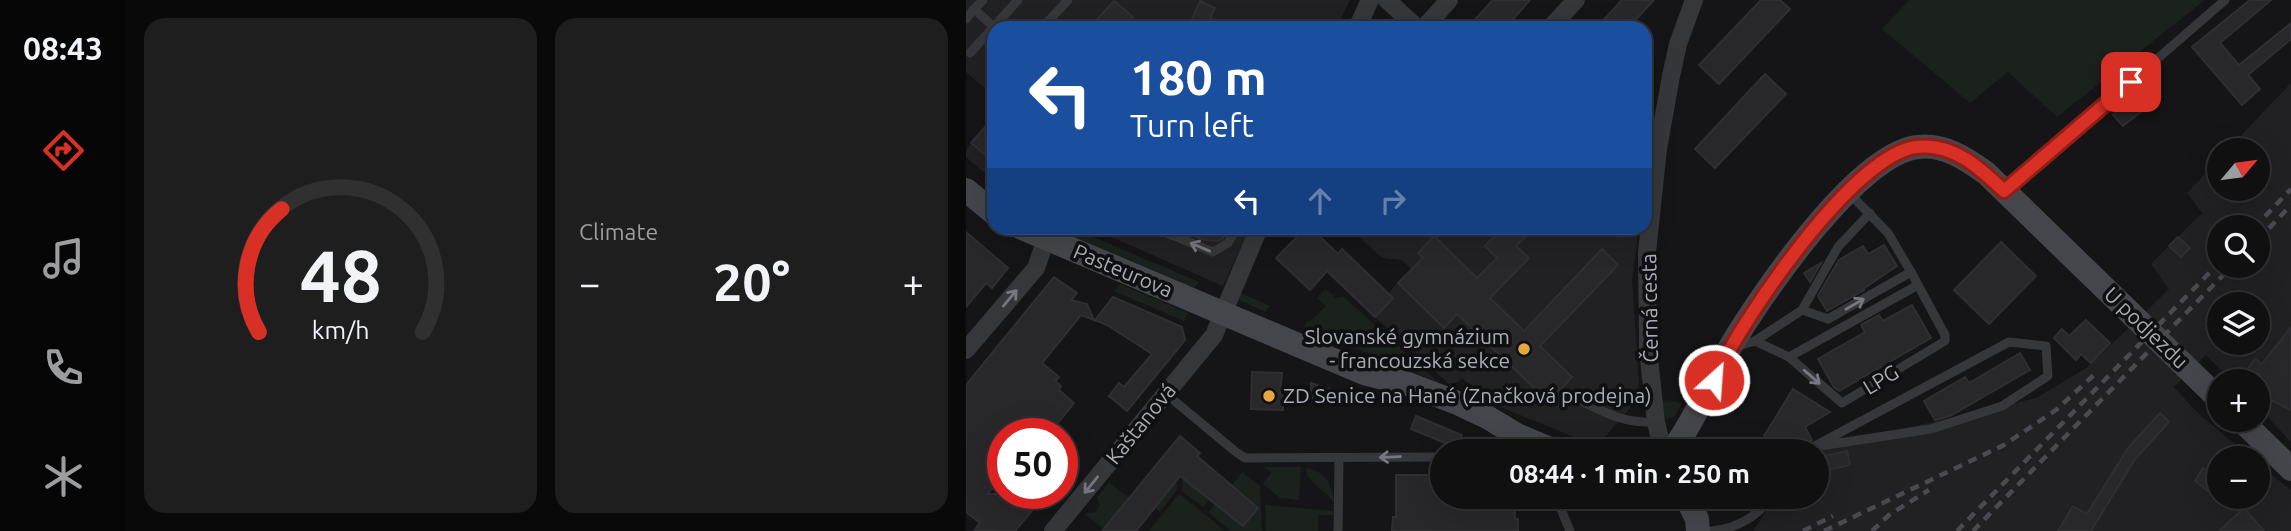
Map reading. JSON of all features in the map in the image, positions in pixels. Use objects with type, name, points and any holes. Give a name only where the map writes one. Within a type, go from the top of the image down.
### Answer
[{"type":"main road","points":[[1679,439],[1756,306],[1797,251],[1868,172],[1898,152],[1917,147],[1934,147],[1951,151],[1969,160],[2004,191]]},
{"type":"main road","points":[[966,190],[987,207]]},
{"type":"main road","name":"U podjezdu","points":[[2004,191],[2207,387]]},
{"type":"main road","name":"Pasteurova","points":[[1050,235],[1223,314],[1364,373],[1408,384],[1472,409],[1526,439]]},
{"type":"main road","points":[[2254,432],[2291,468]]},
{"type":"main road","points":[[1692,509],[1697,519],[1698,531]]},
{"type":"street","points":[[1360,21],[1370,0]]},
{"type":"street","points":[[1387,0],[1410,21]]},
{"type":"street","points":[[1430,21],[1449,0]]},
{"type":"street","points":[[1556,21],[1576,0]]},
{"type":"street","name":"Černá cesta","points":[[1652,205],[1658,149],[1671,76],[1678,44],[1693,0]]},
{"type":"street","points":[[966,350],[1036,268],[1048,235]]},
{"type":"street","points":[[1223,314],[1256,235]]},
{"type":"street","name":"Černá cesta","points":[[1649,235],[1648,350],[1660,439]]},
{"type":"street","name":"Kaštanová","points":[[1053,531],[1214,335],[1223,314]]},
{"type":"lane","points":[[966,19],[983,0]]},
{"type":"lane","points":[[999,21],[1017,0]]},
{"type":"lane","points":[[1048,21],[1068,0]]},
{"type":"lane","points":[[2004,191],[2225,0]]},
{"type":"lane","points":[[974,9],[987,21]]},
{"type":"lane","points":[[970,53],[987,35]]},
{"type":"lane","name":"LPG","points":[[1755,341],[1788,357],[1842,403],[1945,341],[1945,335],[1894,242],[1848,192]]},
{"type":"lane","points":[[1730,348],[1755,341],[1802,310],[1831,256],[1870,213]]},
{"type":"lane","points":[[1172,235],[1213,252],[1228,243],[1233,235]]},
{"type":"lane","points":[[1802,310],[1828,319],[1911,272]]},
{"type":"lane","points":[[1788,357],[1918,285]]},
{"type":"lane","points":[[2009,342],[2046,346],[2048,376],[2002,406],[1931,429],[1811,449],[2009,342]]},
{"type":"lane","points":[[1166,394],[1240,456],[1339,459],[1430,457]]},
{"type":"lane","points":[[1567,394],[1623,421],[1656,422]]},
{"type":"lane","points":[[1338,531],[1339,459]]},
{"type":"lane","points":[[1562,509],[1570,531]]},
{"type":"lane","points":[[1712,531],[1732,528],[1747,521],[1762,509]]},
{"type":"shaded area","points":[[966,0],[1350,0],[1340,21],[987,21],[987,90],[966,72]]},
{"type":"shaded area","points":[[1909,0],[2205,0],[2057,117],[2008,72],[1970,103],[1882,29]]},
{"type":"shaded area","points":[[2291,83],[2291,442],[2270,420],[2270,369],[2220,369],[2206,355],[2174,387],[2207,421],[2207,432],[2220,432],[2237,446],[2207,446],[2207,509],[2270,509],[2270,473],[2291,490],[2291,531],[1753,531],[1768,509],[1829,509],[1829,446],[2036,398],[2088,367],[2169,289],[2151,264],[2202,213],[2187,193],[2207,172],[2207,201],[2270,201],[2270,138],[2238,138]]},
{"type":"shaded area","points":[[987,125],[987,175],[966,157],[966,150]]},
{"type":"shaded area","points":[[1069,235],[1088,235],[1199,282],[1194,288]]},
{"type":"shaded area","points":[[1107,235],[1247,235],[1223,286]]},
{"type":"shaded area","name":"Slovanské gymnázium - francouzská sekce","points":[[1357,235],[1638,235],[1632,279],[1639,383],[1632,406],[1603,439],[1580,439],[1470,395],[1468,390],[1471,386],[1462,378],[1449,384],[1375,317],[1392,298],[1389,294],[1392,289],[1411,269],[1402,260],[1382,258]]},
{"type":"shaded area","points":[[1120,284],[1188,313],[1184,321],[1114,291]]},
{"type":"shaded area","points":[[1326,289],[1335,298],[1344,297],[1438,382],[1304,327],[1326,306],[1317,298]]},
{"type":"shaded area","points":[[1239,292],[1270,306],[1265,312],[1239,300]]},
{"type":"shaded area","points":[[1675,401],[1682,404],[1674,417],[1666,419],[1661,402]]},
{"type":"shaded area","points":[[1264,467],[1301,467],[1299,500],[1280,498],[1263,484],[1271,473]]},
{"type":"shaded area","points":[[1307,468],[1319,472],[1327,480],[1334,502],[1307,476]]},
{"type":"shaded area","points":[[1242,472],[1260,486],[1262,531],[1231,531],[1208,512],[1215,504],[1232,518],[1248,498],[1232,485]]},
{"type":"shaded area","points":[[1183,478],[1209,500],[1203,507],[1182,491]]},
{"type":"shaded area","points":[[1176,481],[1178,489],[1160,512],[1155,508]]},
{"type":"shaded area","points":[[1109,482],[1129,498],[1104,529],[1085,514],[1095,512],[1100,505],[1097,498]]},
{"type":"shaded area","points":[[1178,495],[1181,495],[1225,531],[1149,531]]},
{"type":"shaded area","points":[[1265,505],[1333,511],[1333,515],[1318,515],[1318,531],[1266,531]]},
{"type":"building","points":[[1493,0],[1530,0],[1511,21],[1474,21]]},
{"type":"building","points":[[1622,0],[1654,0],[1634,21],[1602,21]]},
{"type":"building","points":[[1761,0],[1780,0],[1790,9],[1719,84],[1699,65]]},
{"type":"building","points":[[2250,0],[2271,0],[2220,43],[2239,65],[2291,23],[2291,39],[2248,75],[2260,89],[2242,105],[2192,47]]},
{"type":"building","points":[[1114,1],[1133,17],[1130,21],[1095,21]]},
{"type":"building","points":[[1200,1],[1215,8],[1210,18],[1217,21],[1191,21]]},
{"type":"building","points":[[1765,74],[1786,94],[1715,168],[1695,149]]},
{"type":"building","points":[[2132,100],[2141,112],[2123,126],[2113,115]]},
{"type":"building","points":[[987,125],[987,156],[971,143]]},
{"type":"building","points":[[966,232],[1008,268],[992,288],[986,283],[966,307]]},
{"type":"building","points":[[1192,235],[1225,235],[1218,241],[1204,240]]},
{"type":"building","points":[[1299,235],[1318,235],[1338,254],[1342,249],[1393,298],[1375,317],[1327,271],[1310,290],[1276,258]]},
{"type":"building","points":[[1496,235],[1527,235],[1516,246],[1529,258],[1490,298],[1524,331],[1602,249],[1618,265],[1540,346],[1572,377],[1549,402],[1457,314],[1444,328],[1398,283],[1423,258],[1418,253],[1434,236],[1477,278],[1497,258],[1485,246]]},
{"type":"building","points":[[2178,237],[2190,248],[2181,257],[2169,246]]},
{"type":"building","points":[[2001,242],[2036,276],[1989,324],[1954,290]]},
{"type":"building","points":[[1884,245],[1897,266],[1864,290],[1827,311],[1818,296],[1839,260],[1863,246],[1868,254]]},
{"type":"building","points":[[1821,263],[1810,282],[1804,273]]},
{"type":"building","points":[[1054,277],[1077,293],[1071,300],[1087,304],[1094,320],[1081,315],[1042,363],[1059,377],[1055,381],[1061,386],[1059,390],[1074,403],[1062,418],[987,418],[987,509],[1033,509],[1015,531],[974,531],[980,523],[966,512],[966,385]]},
{"type":"building","points":[[1113,297],[1182,327],[1185,340],[1127,411],[1109,396],[1119,383],[1124,387],[1152,354],[1095,320]]},
{"type":"building","points":[[1912,305],[1931,338],[1839,391],[1834,387],[1818,359],[1865,332],[1861,325],[1879,315],[1883,321]]},
{"type":"building","points":[[2086,320],[2110,343],[2091,363],[2081,354],[2076,360],[2054,338],[2062,329],[2069,336]]},
{"type":"building","points":[[2291,327],[2291,410],[2270,400],[2270,369],[2248,369],[2255,359],[2262,364]]},
{"type":"building","points":[[2020,353],[2030,370],[1950,416],[1935,420],[1924,401],[1965,377],[1969,383]]},
{"type":"building","points":[[1252,372],[1282,373],[1280,395],[1283,396],[1283,410],[1251,409]]},
{"type":"building","points":[[1311,383],[1349,396],[1349,399],[1311,398]]},
{"type":"building","points":[[1793,389],[1830,412],[1805,427],[1811,439],[1769,439],[1764,436]]},
{"type":"building","points":[[2160,413],[2169,422],[2135,459],[2091,531],[2058,531],[2073,506],[2087,514],[2128,448]]},
{"type":"building","points":[[1416,416],[1462,435],[1460,439],[1435,439],[1411,429]]},
{"type":"building","points":[[1180,436],[1200,453],[1197,456],[1258,508],[1243,526],[1180,476],[1136,531],[1102,531]]},
{"type":"building","points":[[1847,451],[1850,465],[1829,470],[1829,455]]},
{"type":"building","points":[[2203,468],[2207,471],[2207,490],[2195,481]]},
{"type":"building","points":[[1396,475],[1430,475],[1430,509],[1515,509],[1518,531],[1392,531],[1393,517],[1396,517]]},
{"type":"building","points":[[2245,509],[2264,531],[2219,531]]},
{"type":"railway","points":[[2266,215],[2291,189]]},
{"type":"railway","points":[[2270,227],[2291,205]]},
{"type":"railway","points":[[1957,531],[2207,275]]},
{"type":"railway","points":[[1973,531],[2220,278]]},
{"type":"railway","points":[[1824,531],[2004,445],[2056,410],[2095,374]]},
{"type":"railway","points":[[1872,531],[1889,515],[1929,490]]},
{"type":"railway","points":[[1803,531],[1833,516]]},
{"type":"place","name":"Slovanské gymnázium - francouzská sekce","points":[[1524,349]]},
{"type":"place","name":"ZD Senice na Hané (Značková prodejna)","points":[[1269,396]]},
{"type":"route","points":[[1714,380],[1740,332],[1797,251],[1848,192],[1882,161],[1898,152],[1917,147],[1951,151],[1969,160],[2004,191],[2131,82]]}]
